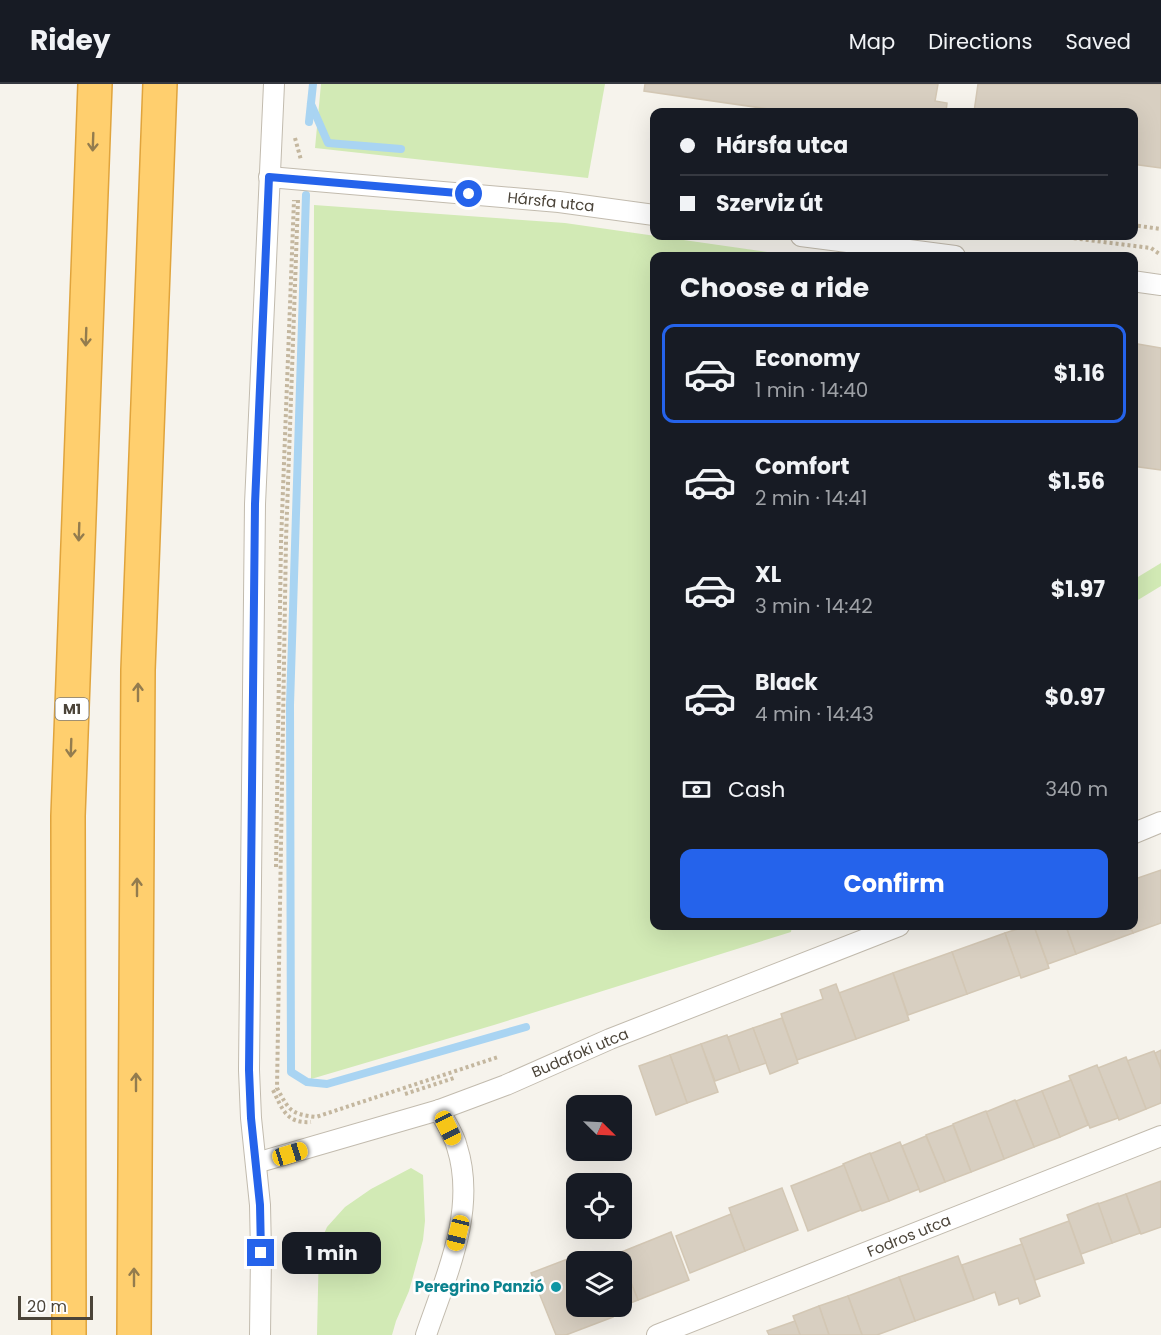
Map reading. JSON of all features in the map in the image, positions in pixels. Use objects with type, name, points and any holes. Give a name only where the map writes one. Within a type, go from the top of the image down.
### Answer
[{"type":"highway","name":"M1","points":[[69,1335],[68,816],[95,84]]},
{"type":"highway","points":[[134,1335],[138,670],[160,84]]},
{"type":"street","points":[[260,1335],[260,1205],[251,1118],[249,1070],[255,504],[274,84]]},
{"type":"street","name":"Hársfa utca","points":[[269,177],[559,202],[650,214]]},
{"type":"street","points":[[832,240],[924,252]]},
{"type":"street","points":[[1138,282],[1161,285]]},
{"type":"street","points":[[1138,832],[1161,822]]},
{"type":"street","name":"Budafoki utca","points":[[256,1163],[439,1110],[506,1085],[610,1039],[889,930]]},
{"type":"street","points":[[426,1335],[453,1253],[463,1213],[464,1182],[457,1146],[439,1110]]},
{"type":"street","name":"Fodros utca","points":[[657,1335],[1161,1136]]},
{"type":"path","points":[[293,129],[302,162],[298,193],[286,540],[277,1088],[287,1107],[299,1115],[316,1117],[498,1059],[477,1070]]},
{"type":"path","points":[[273,1101],[281,542],[294,193],[301,180]]},
{"type":"path","points":[[1138,226],[1161,229]]},
{"type":"path","points":[[1085,240],[1150,249],[1161,255]]},
{"type":"path","points":[[402,1095],[455,1078]]},
{"type":"path","points":[[272,1089],[284,1114],[296,1120],[306,1123],[317,1122],[338,1116]]},
{"type":"green space","points":[[321,84],[605,84],[588,178],[315,148]]},
{"type":"green space","points":[[314,205],[565,223],[650,235],[650,240],[683,240],[767,252],[650,252],[650,930],[791,930],[791,932],[494,1025],[311,1079]]},
{"type":"green space","points":[[1161,563],[1161,586],[1138,600],[1138,577]]},
{"type":"green space","points":[[411,1168],[423,1175],[425,1221],[423,1240],[409,1291],[392,1335],[317,1335],[319,1245],[327,1227],[345,1207],[371,1189]]},
{"type":"building","points":[[645,84],[938,84],[935,101],[947,103],[946,108],[761,108],[644,91]]},
{"type":"building","points":[[978,84],[1161,84],[1161,168],[1138,165],[1138,108],[975,108]]},
{"type":"building","points":[[1138,344],[1161,348],[1161,470],[1138,467]]},
{"type":"building","points":[[1161,870],[1161,923],[1133,933],[1132,930],[1138,930],[1138,878]]},
{"type":"building","points":[[1014,930],[1035,930],[1049,968],[1021,978],[1005,933]]},
{"type":"building","points":[[1035,930],[1067,930],[1076,954],[1048,964]]},
{"type":"building","points":[[1067,930],[1132,930],[1133,933],[1076,954]]},
{"type":"building","points":[[1005,933],[1020,975],[967,994],[952,952]]},
{"type":"building","points":[[952,952],[967,994],[908,1015],[893,973]]},
{"type":"building","points":[[893,973],[909,1020],[856,1039],[839,993]]},
{"type":"building","points":[[836,984],[856,1039],[797,1060],[781,1014],[823,999],[820,990]]},
{"type":"building","points":[[782,1018],[798,1063],[770,1074],[753,1028]]},
{"type":"building","points":[[753,1028],[766,1063],[740,1072],[728,1037]]},
{"type":"building","points":[[727,1035],[740,1072],[715,1081],[701,1044]]},
{"type":"building","points":[[701,1044],[718,1092],[687,1103],[670,1055]]},
{"type":"building","points":[[1161,1050],[1161,1069],[1155,1053]]},
{"type":"building","points":[[1154,1051],[1161,1069],[1161,1103],[1146,1109],[1127,1061]]},
{"type":"building","points":[[670,1055],[687,1103],[656,1115],[639,1066]]},
{"type":"building","points":[[1126,1057],[1146,1109],[1119,1120],[1098,1068]]},
{"type":"building","points":[[1097,1065],[1118,1118],[1090,1128],[1069,1076]]},
{"type":"building","points":[[1071,1080],[1088,1125],[1060,1137],[1042,1091]]},
{"type":"building","points":[[1042,1091],[1060,1137],[1034,1147],[1016,1101]]},
{"type":"building","points":[[1015,1100],[1034,1147],[1004,1159],[986,1112]]},
{"type":"building","points":[[986,1111],[1004,1159],[971,1172],[953,1124]]},
{"type":"building","points":[[953,1125],[971,1172],[945,1182],[926,1135]]},
{"type":"building","points":[[926,1136],[945,1182],[920,1192],[902,1146]]},
{"type":"building","points":[[900,1142],[919,1189],[889,1201],[870,1154]]},
{"type":"building","points":[[870,1153],[889,1201],[862,1211],[843,1164]]},
{"type":"building","points":[[844,1165],[861,1210],[808,1231],[791,1186]]},
{"type":"building","points":[[1161,1181],[1161,1227],[1141,1234],[1126,1194]]},
{"type":"building","points":[[782,1188],[798,1230],[745,1251],[729,1208]]},
{"type":"building","points":[[1126,1194],[1140,1233],[1112,1243],[1098,1204]]},
{"type":"building","points":[[1098,1203],[1112,1243],[1081,1254],[1067,1215]]},
{"type":"building","points":[[731,1214],[745,1251],[690,1273],[676,1236]]},
{"type":"building","points":[[1069,1221],[1084,1263],[1035,1280],[1020,1239]]},
{"type":"building","points":[[671,1232],[689,1280],[638,1300],[632,1285],[632,1251],[624,1251]]},
{"type":"building","points":[[368,1235],[374,1252],[354,1259],[348,1242]]},
{"type":"building","points":[[1022,1244],[1040,1296],[1020,1304],[1018,1298],[999,1305],[995,1292],[974,1300],[962,1265]]},
{"type":"building","points":[[958,1256],[974,1300],[915,1321],[899,1277]]},
{"type":"building","points":[[566,1260],[566,1317],[613,1317],[566,1335],[556,1335],[531,1273]]},
{"type":"building","points":[[899,1277],[915,1321],[877,1335],[862,1335],[848,1296]]},
{"type":"building","points":[[632,1285],[638,1300],[632,1302]]},
{"type":"building","points":[[848,1296],[862,1335],[829,1335],[819,1306]]},
{"type":"building","points":[[819,1306],[829,1335],[800,1335],[793,1316]]},
{"type":"building","points":[[795,1321],[800,1335],[769,1335],[767,1331]]},
{"type":"waterway","points":[[309,122],[313,84]]},
{"type":"waterway","points":[[311,104],[328,143],[401,149]]},
{"type":"waterway","points":[[306,195],[290,705],[291,1072],[307,1082],[327,1084],[526,1027]]},
{"type":"place","name":"Peregrino Panzió","points":[[556,1287]]},
{"type":"route","points":[[261,1253],[260,1205],[251,1118],[249,1070],[255,504],[269,177],[469,194]]}]
